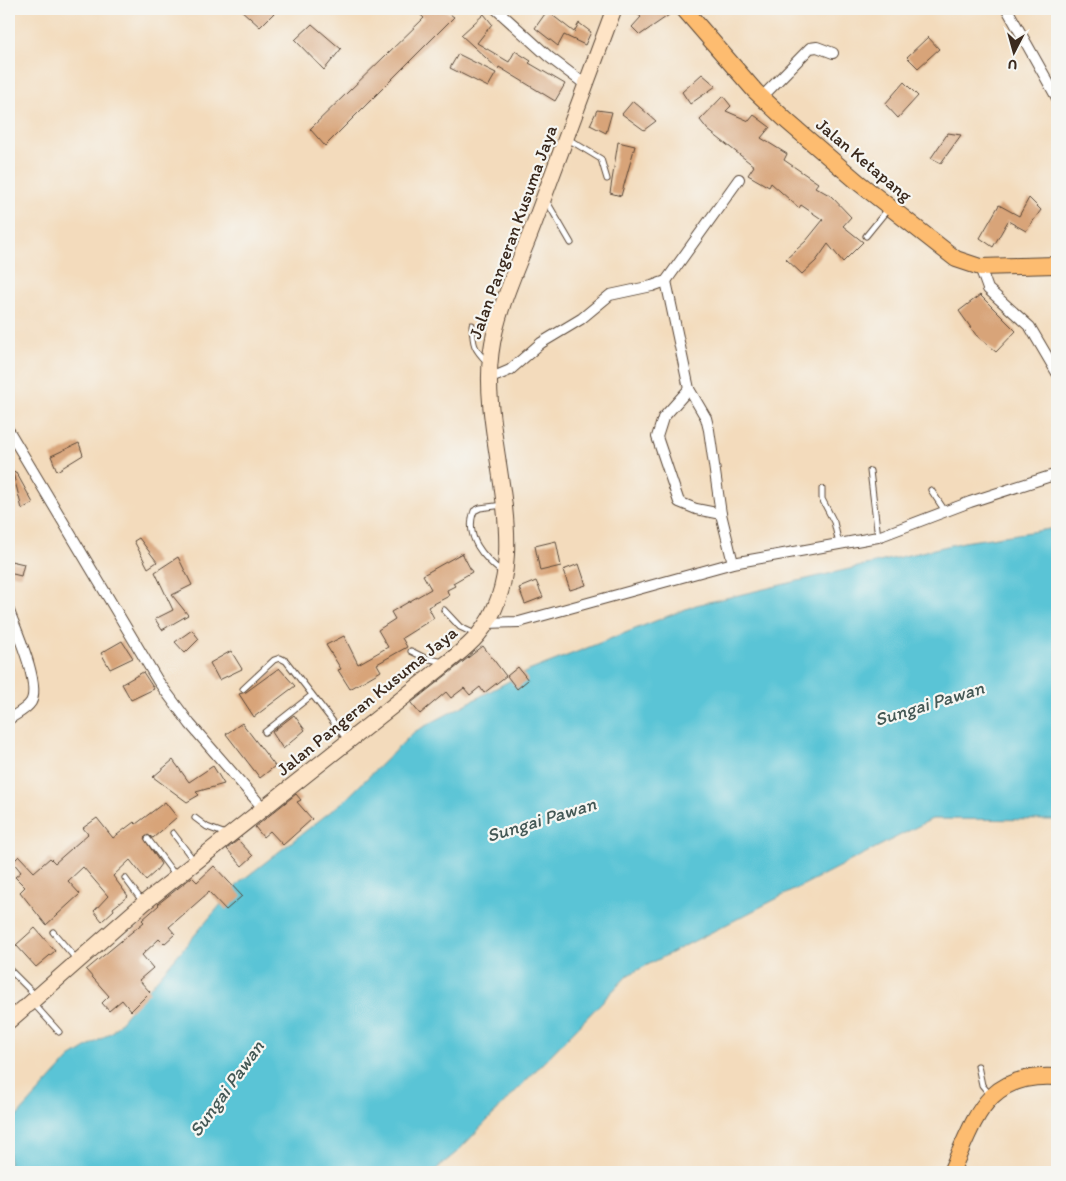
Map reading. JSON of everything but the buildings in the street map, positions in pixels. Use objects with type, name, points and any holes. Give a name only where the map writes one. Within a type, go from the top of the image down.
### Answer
[{"type":"main road","name":"Jalan Ketapang","points":[[684,9],[762,97],[788,122],[889,207],[956,259],[980,267],[1057,266]]},
{"type":"main road","points":[[951,1172],[977,1117],[991,1097],[1002,1087],[1022,1078],[1057,1077]]},
{"type":"street","points":[[496,9],[549,57],[586,85]]},
{"type":"street","points":[[1007,9],[1057,98]]},
{"type":"street","name":"Jalan Pangeran Kusuma Jaya","points":[[9,1022],[77,960],[195,862],[447,663],[478,636],[487,623],[500,596],[505,574],[507,535],[490,420],[489,372],[498,323],[613,12]]},
{"type":"street","points":[[762,97],[810,48],[816,47],[833,53]]},
{"type":"street","points":[[489,372],[510,370],[541,343],[581,319],[610,295],[666,281],[739,179]]},
{"type":"street","points":[[980,267],[988,289],[1030,327],[1056,367]]},
{"type":"street","points":[[666,281],[689,389],[706,418],[709,430],[721,514],[734,564]]},
{"type":"street","points":[[689,389],[663,418],[656,437],[679,502],[696,510],[721,514]]},
{"type":"street","points":[[9,431],[158,680],[190,724],[263,808]]},
{"type":"street","points":[[487,623],[519,622],[734,564],[878,538],[945,511],[1057,474]]},
{"type":"street","points":[[9,611],[27,665],[33,694],[27,707],[9,719]]},
{"type":"lane","points":[[567,138],[601,159],[607,179]]},
{"type":"lane","points":[[544,198],[571,244]]},
{"type":"lane","points":[[866,236],[889,207]]},
{"type":"lane","points":[[472,324],[475,351],[489,372]]},
{"type":"lane","points":[[870,471],[878,538]]},
{"type":"lane","points":[[822,489],[822,499],[834,522],[840,544]]},
{"type":"lane","points":[[931,490],[945,511]]},
{"type":"lane","points":[[504,505],[480,508],[474,511],[470,521],[471,531],[483,554],[505,574]]},
{"type":"lane","points":[[444,610],[460,627],[478,636]]},
{"type":"lane","points":[[410,651],[425,658],[447,663]]},
{"type":"lane","points":[[243,689],[274,660],[280,658],[286,660],[348,741]]},
{"type":"lane","points":[[265,732],[312,695]]},
{"type":"lane","points":[[195,818],[207,827],[229,835]]},
{"type":"lane","points":[[173,833],[195,862]]},
{"type":"lane","points":[[148,839],[177,877]]},
{"type":"lane","points":[[125,878],[144,904]]},
{"type":"lane","points":[[53,932],[77,960]]},
{"type":"lane","points":[[9,969],[30,1002],[59,1032]]},
{"type":"lane","points":[[978,1066],[982,1084],[991,1097]]},
{"type":"path","points":[[577,9],[592,15],[613,12]]},
{"type":"water","name":"Sungai Pawan","points":[[1057,528],[1057,820],[932,819],[628,975],[457,1152],[433,1172],[9,1172],[9,1125],[70,1058],[112,1032],[240,882],[344,801],[414,732],[526,672],[696,605],[964,542]]}]
